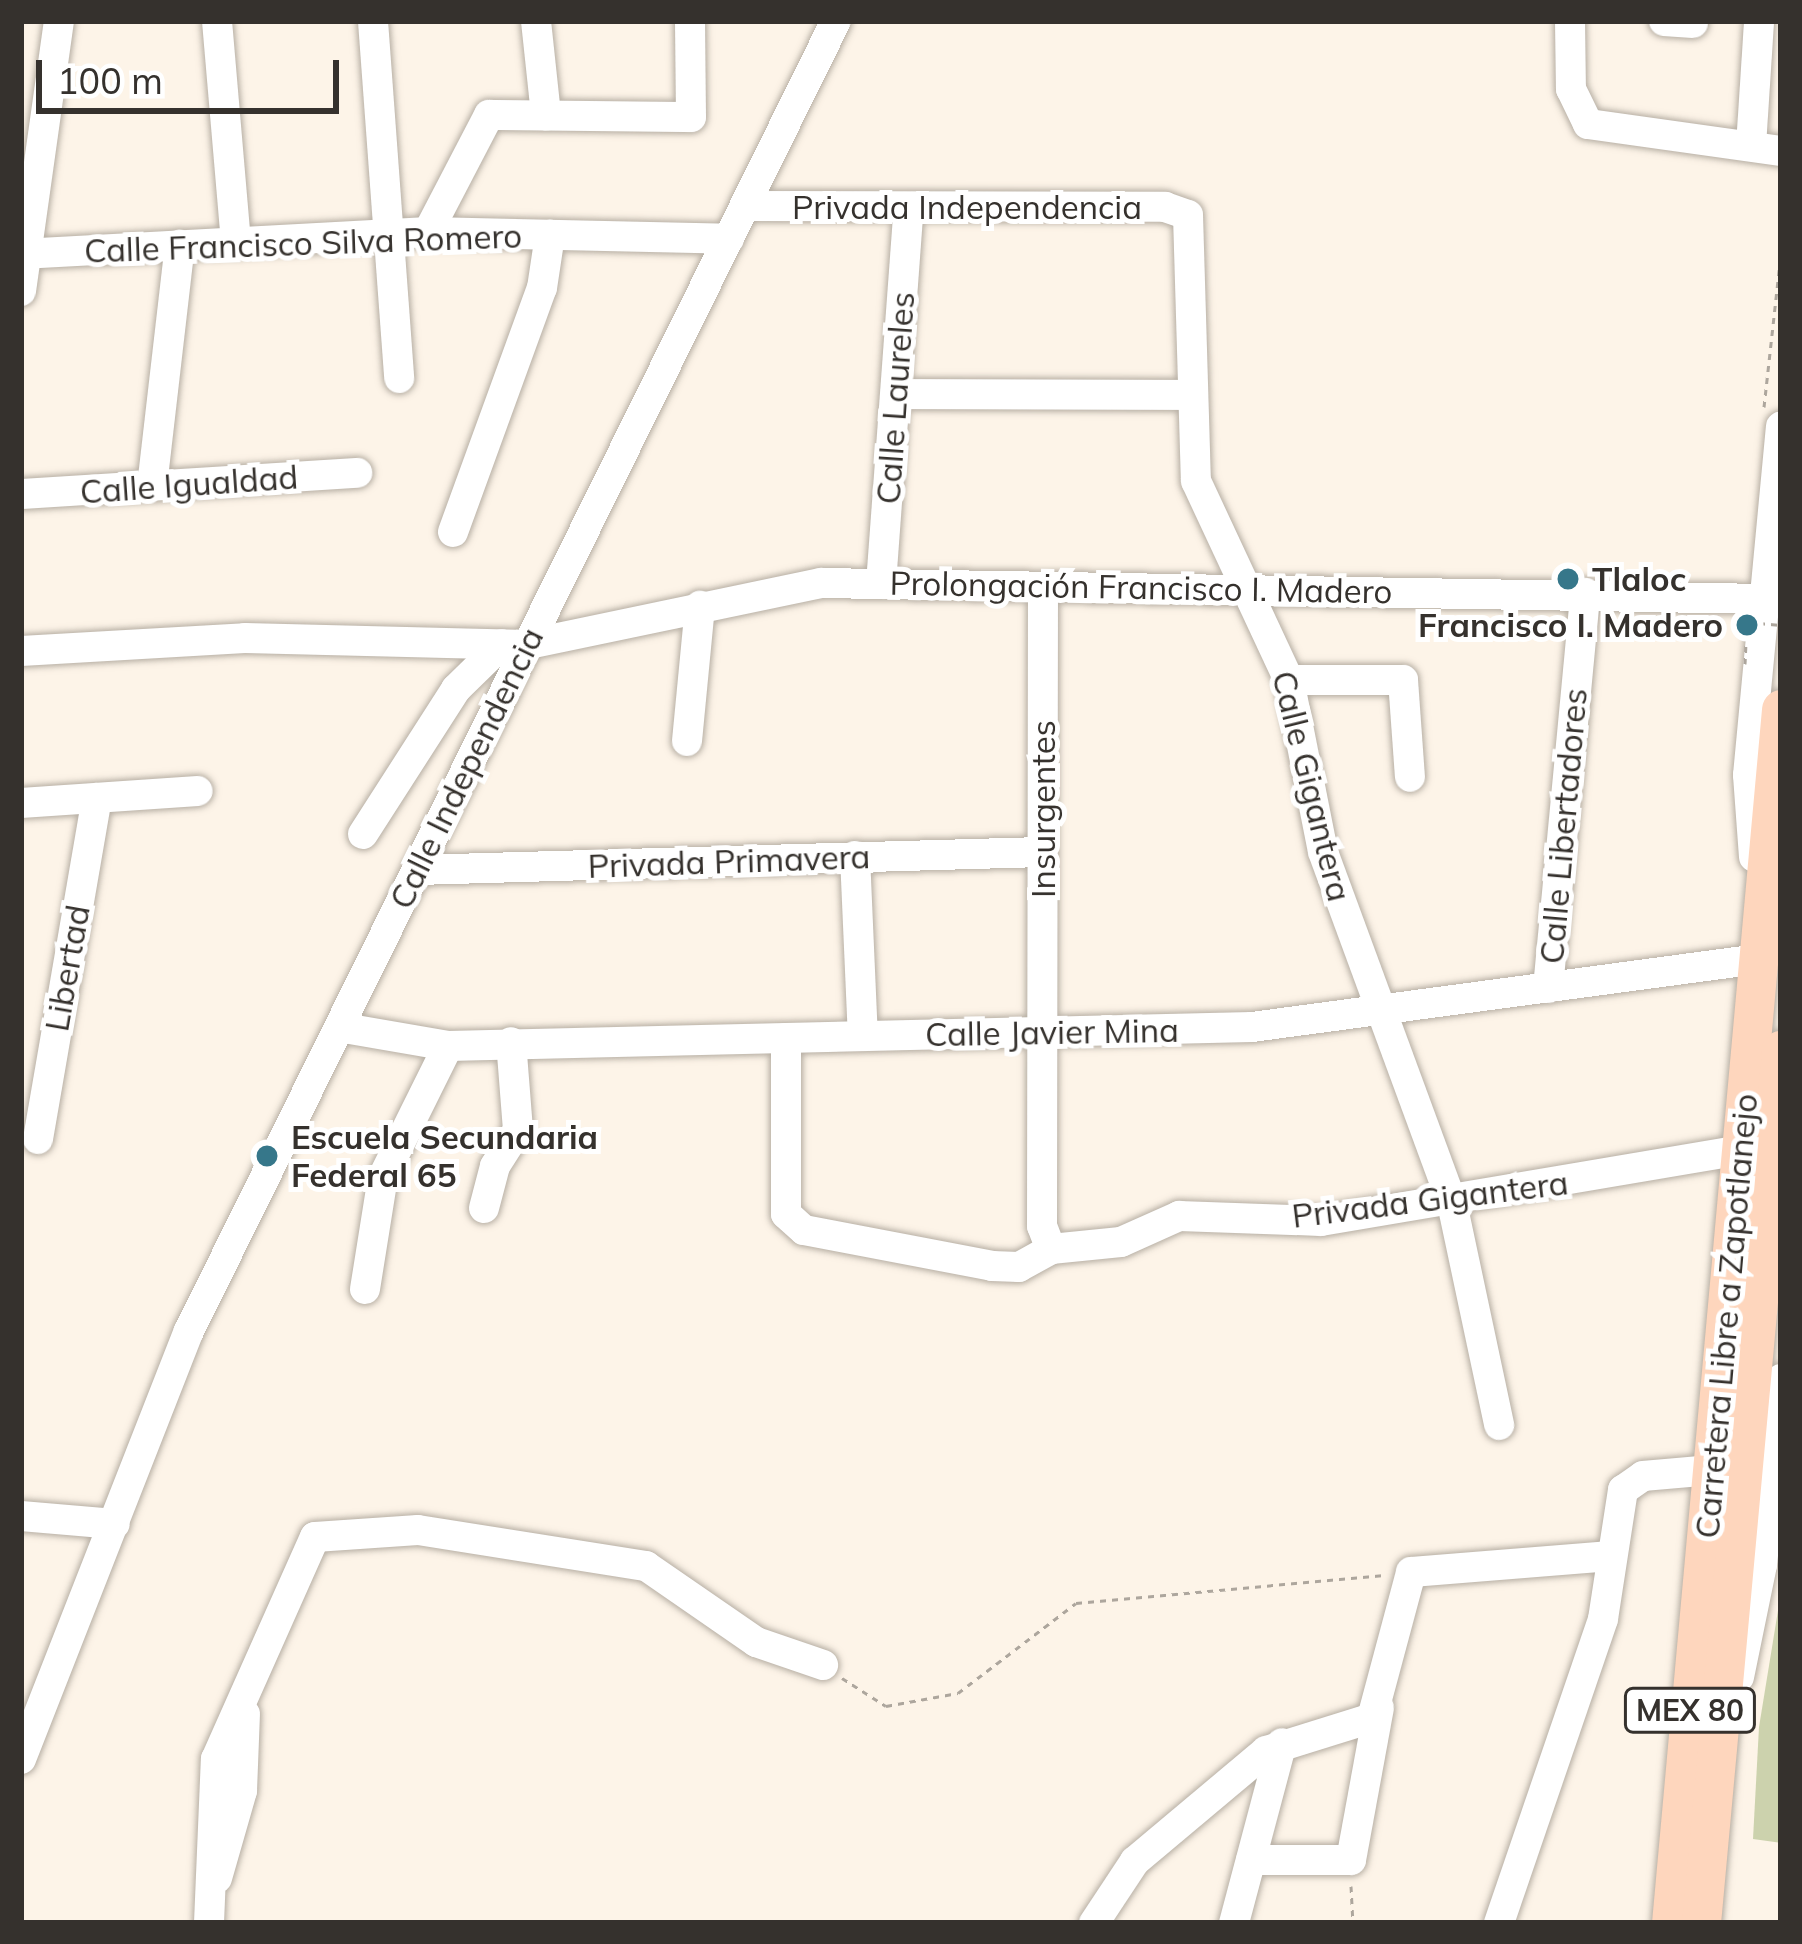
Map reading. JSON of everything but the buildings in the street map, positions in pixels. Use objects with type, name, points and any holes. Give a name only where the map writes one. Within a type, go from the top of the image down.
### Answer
[{"type":"main road","name":"Carretera Libre a Zapotlanejo","points":[[1671,1923],[1781,709]]},
{"type":"main road","name":"Carretera Libre a Zapotlanejo","points":[[1701,1923],[1781,1050]]},
{"type":"street","points":[[21,291],[59,21]]},
{"type":"street","points":[[218,21],[236,243]]},
{"type":"street","points":[[373,21],[399,378]]},
{"type":"street","points":[[536,21],[546,115]]},
{"type":"street","points":[[428,232],[489,115],[691,117],[690,21]]},
{"type":"street","name":"Calle Independencia","points":[[21,1759],[189,1331],[344,1028],[513,645],[729,238],[836,21]]},
{"type":"street","points":[[1570,21],[1571,89],[1588,124],[1766,149],[1759,21]]},
{"type":"street","name":"Privada Independencia","points":[[745,206],[908,212],[1165,207],[1188,214]]},
{"type":"street","name":"Calle Laureles","points":[[881,584],[908,212]]},
{"type":"street","name":"Calle Gigantera","points":[[1188,214],[1196,481],[1289,680],[1323,852],[1376,1008],[1452,1204],[1498,1425]]},
{"type":"street","name":"Calle Francisco Silva Romero","points":[[24,254],[428,232],[729,238]]},
{"type":"street","points":[[453,532],[542,288],[550,235]]},
{"type":"street","points":[[152,486],[180,245]]},
{"type":"street","points":[[898,394],[1191,394]]},
{"type":"street","points":[[1759,946],[1748,775],[1773,612],[1781,427]]},
{"type":"street","name":"Calle Igualdad","points":[[21,494],[357,473]]},
{"type":"street","name":"Prolongación Francisco I. Madero","points":[[21,651],[245,638],[513,645],[763,590],[881,584],[1585,593],[1773,612]]},
{"type":"street","name":"Insurgentes","points":[[1043,586],[1042,1226],[1052,1249]]},
{"type":"street","name":"Calle Libertadores","points":[[1548,988],[1585,593]]},
{"type":"street","points":[[686,741],[700,606]]},
{"type":"street","points":[[363,834],[456,689],[513,645]]},
{"type":"street","points":[[1289,680],[1403,680],[1410,777]]},
{"type":"street","points":[[21,803],[198,791]]},
{"type":"street","name":"Libertad","points":[[38,1139],[98,798]]},
{"type":"street","name":"Privada Primavera","points":[[417,871],[1042,852]]},
{"type":"street","points":[[855,856],[863,1036]]},
{"type":"street","name":"Calle Javier Mina","points":[[344,1028],[448,1046],[1252,1027],[1548,988],[1759,946]]},
{"type":"street","name":"Privada Gigantera","points":[[785,1038],[786,1214],[804,1230],[992,1266],[1019,1267],[1052,1249],[1121,1242],[1194,1214],[1322,1221],[1452,1204],[1741,1150]]},
{"type":"street","points":[[484,1208],[495,1166],[518,1130],[511,1042]]},
{"type":"street","points":[[365,1289],[382,1177],[448,1046]]},
{"type":"street","points":[[1716,1776],[1762,1564],[1781,1379]]},
{"type":"street","points":[[1499,1923],[1600,1631],[1611,1556],[1630,1480],[1712,1470]]},
{"type":"street","points":[[21,1516],[115,1524]]},
{"type":"street","points":[[209,1923],[217,1880],[210,1838],[216,1759],[315,1537],[374,1529],[458,1534],[646,1566],[756,1642],[823,1665]]},
{"type":"street","points":[[1251,1860],[1351,1860],[1378,1708],[1411,1572],[1611,1556]]},
{"type":"street","points":[[1094,1923],[1135,1861],[1282,1743],[1362,1726],[1378,1708]]},
{"type":"street","points":[[1234,1923],[1282,1743]]},
{"type":"path","points":[[1744,664],[1747,622],[1773,612]]},
{"type":"path","points":[[823,1665],[886,1706],[958,1693],[1076,1603],[1411,1572]]},
{"type":"path","points":[[1351,1860],[1353,1923]]},
{"type":"green space","points":[[1781,1592],[1781,1843],[1753,1839],[1759,1727]]},
{"type":"place","name":"Tlaloc","points":[[1568,579]]},
{"type":"place","name":"Francisco I. Madero","points":[[1747,625]]},
{"type":"place","name":"Escuela Secundaria Federal 65","points":[[267,1156]]}]
